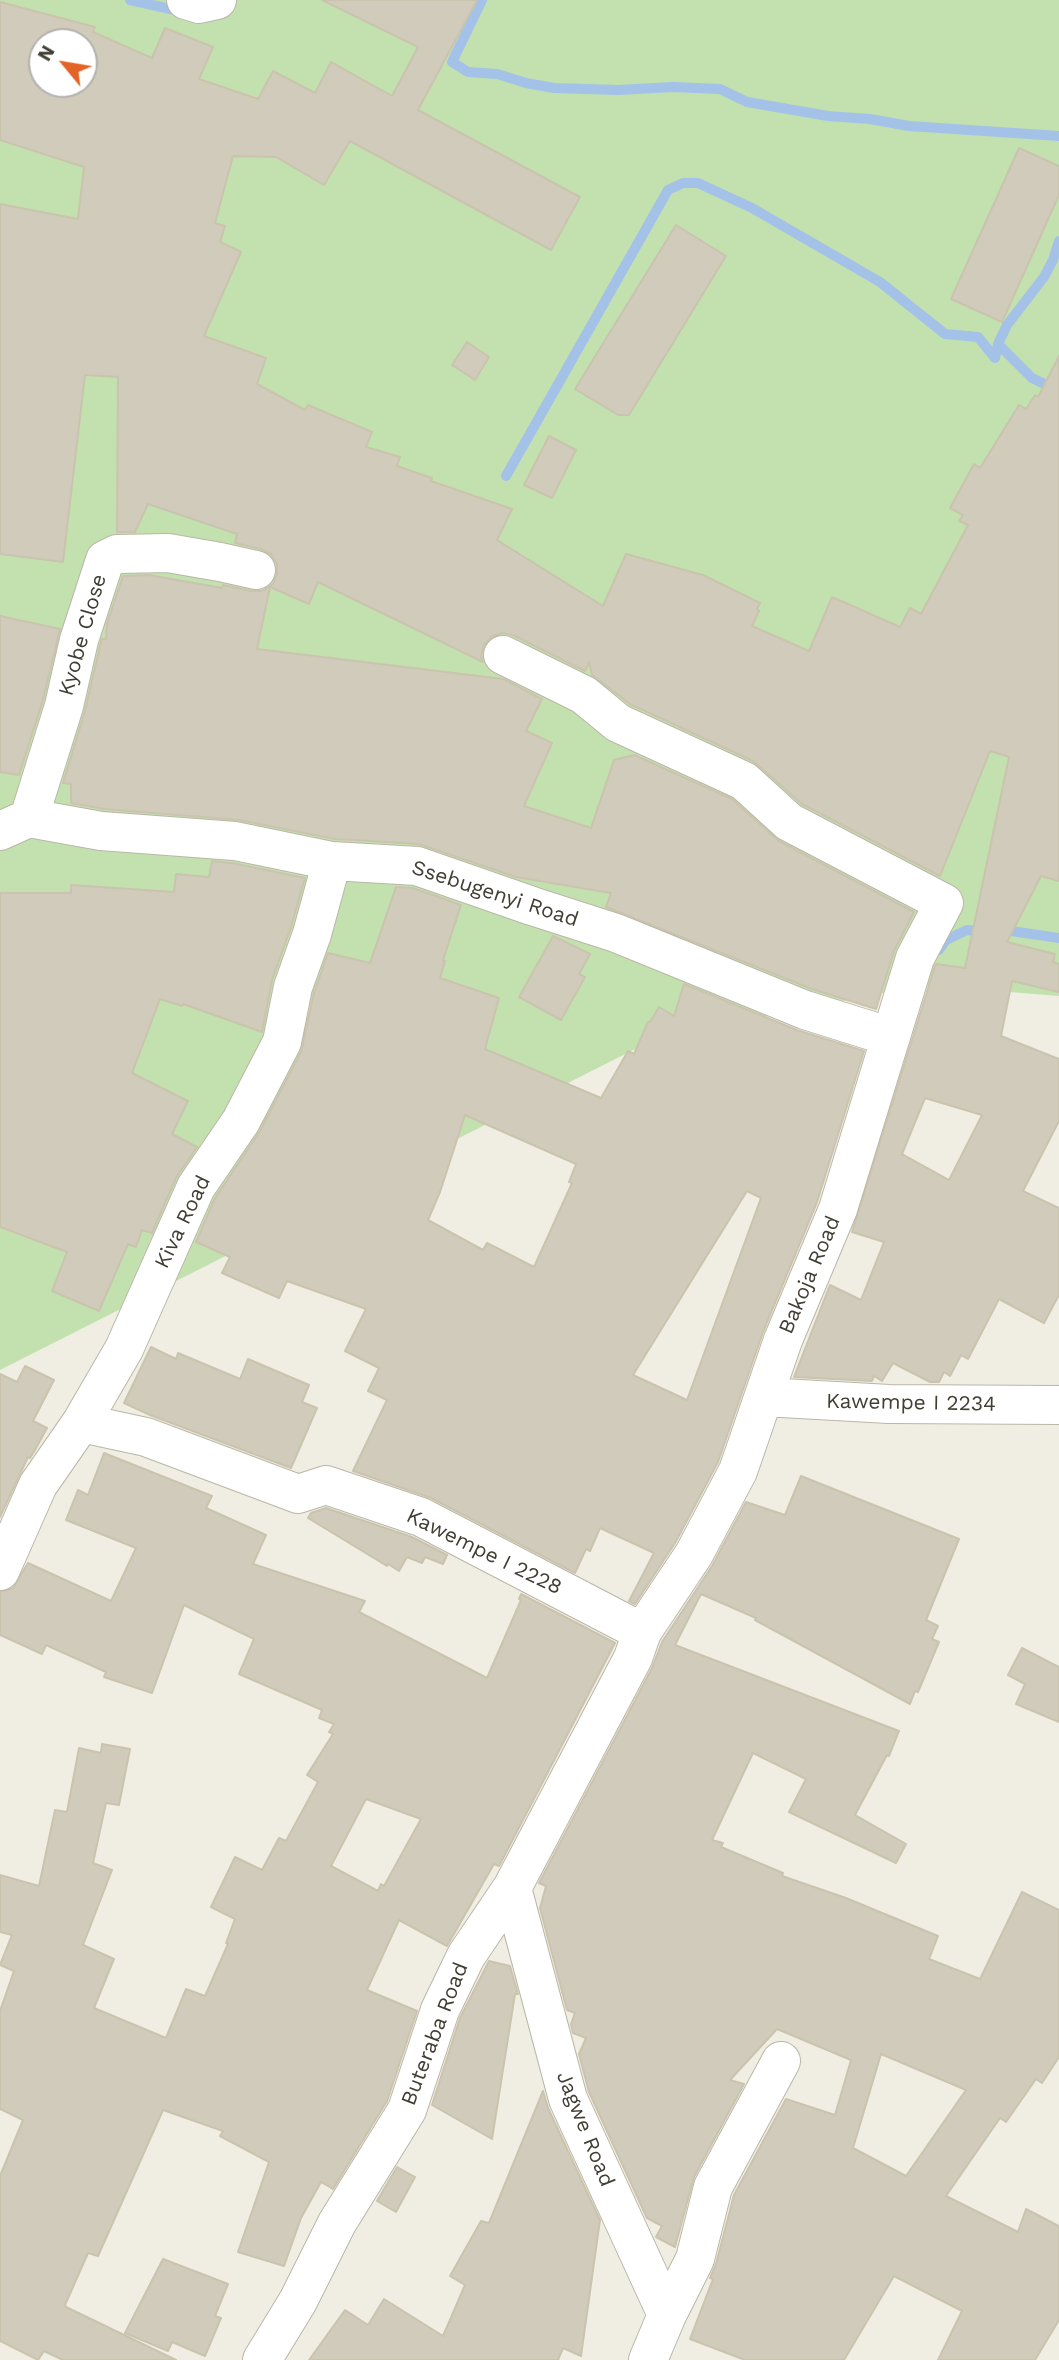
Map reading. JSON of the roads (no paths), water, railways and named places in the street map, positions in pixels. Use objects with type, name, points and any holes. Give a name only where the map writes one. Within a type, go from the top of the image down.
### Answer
[{"type":"street","points":[[186,0],[199,4],[217,0]]},
{"type":"street","name":"Kyobe Close","points":[[15,824],[64,706],[79,640],[104,560],[117,554],[168,553],[256,570]]},
{"type":"street","name":"Bakoja Road","points":[[503,655],[584,695],[618,723],[744,781],[789,822],[944,903],[915,958],[838,1209],[783,1340],[738,1471],[694,1554],[642,1632]]},
{"type":"street","name":"Ssebugenyi Road","points":[[15,824],[235,841],[332,861],[417,866],[616,933],[805,1010],[891,1037]]},
{"type":"street","name":"Kiva Road","points":[[0,1571],[38,1485],[81,1423],[124,1349],[196,1187],[242,1121],[282,1042],[293,986],[312,934],[332,861]]},
{"type":"street","name":"Kawempe I 2234","points":[[764,1397],[890,1404],[1059,1405]]},
{"type":"street","name":"Kawempe I 2228","points":[[81,1423],[146,1437],[298,1494],[326,1485],[421,1517],[642,1632]]},
{"type":"street","name":"Buteraba Road","points":[[262,2360],[298,2301],[337,2223],[407,2110],[440,2010],[466,1956],[512,1888],[633,1658],[642,1632]]},
{"type":"street","name":"Jagwe Road","points":[[512,1888],[568,2099],[667,2315]]},
{"type":"street","points":[[648,2360],[695,2259],[713,2186],[780,2061]]},
{"type":"waterway","points":[[130,0],[184,12]]},
{"type":"waterway","points":[[482,0],[452,62],[468,72],[497,74],[554,88],[720,89],[747,102],[828,116],[870,119],[909,126],[1059,136]]},
{"type":"waterway","points":[[506,476],[668,190],[683,183],[698,183],[752,208],[880,282],[945,334],[978,337],[995,358],[998,344],[1032,378],[1059,391]]},
{"type":"waterway","points":[[998,344],[1007,325],[1044,277],[1059,241]]},
{"type":"waterway","points":[[939,950],[946,940],[967,930],[985,932]]},
{"type":"waterway","points":[[1001,932],[1059,938]]}]
